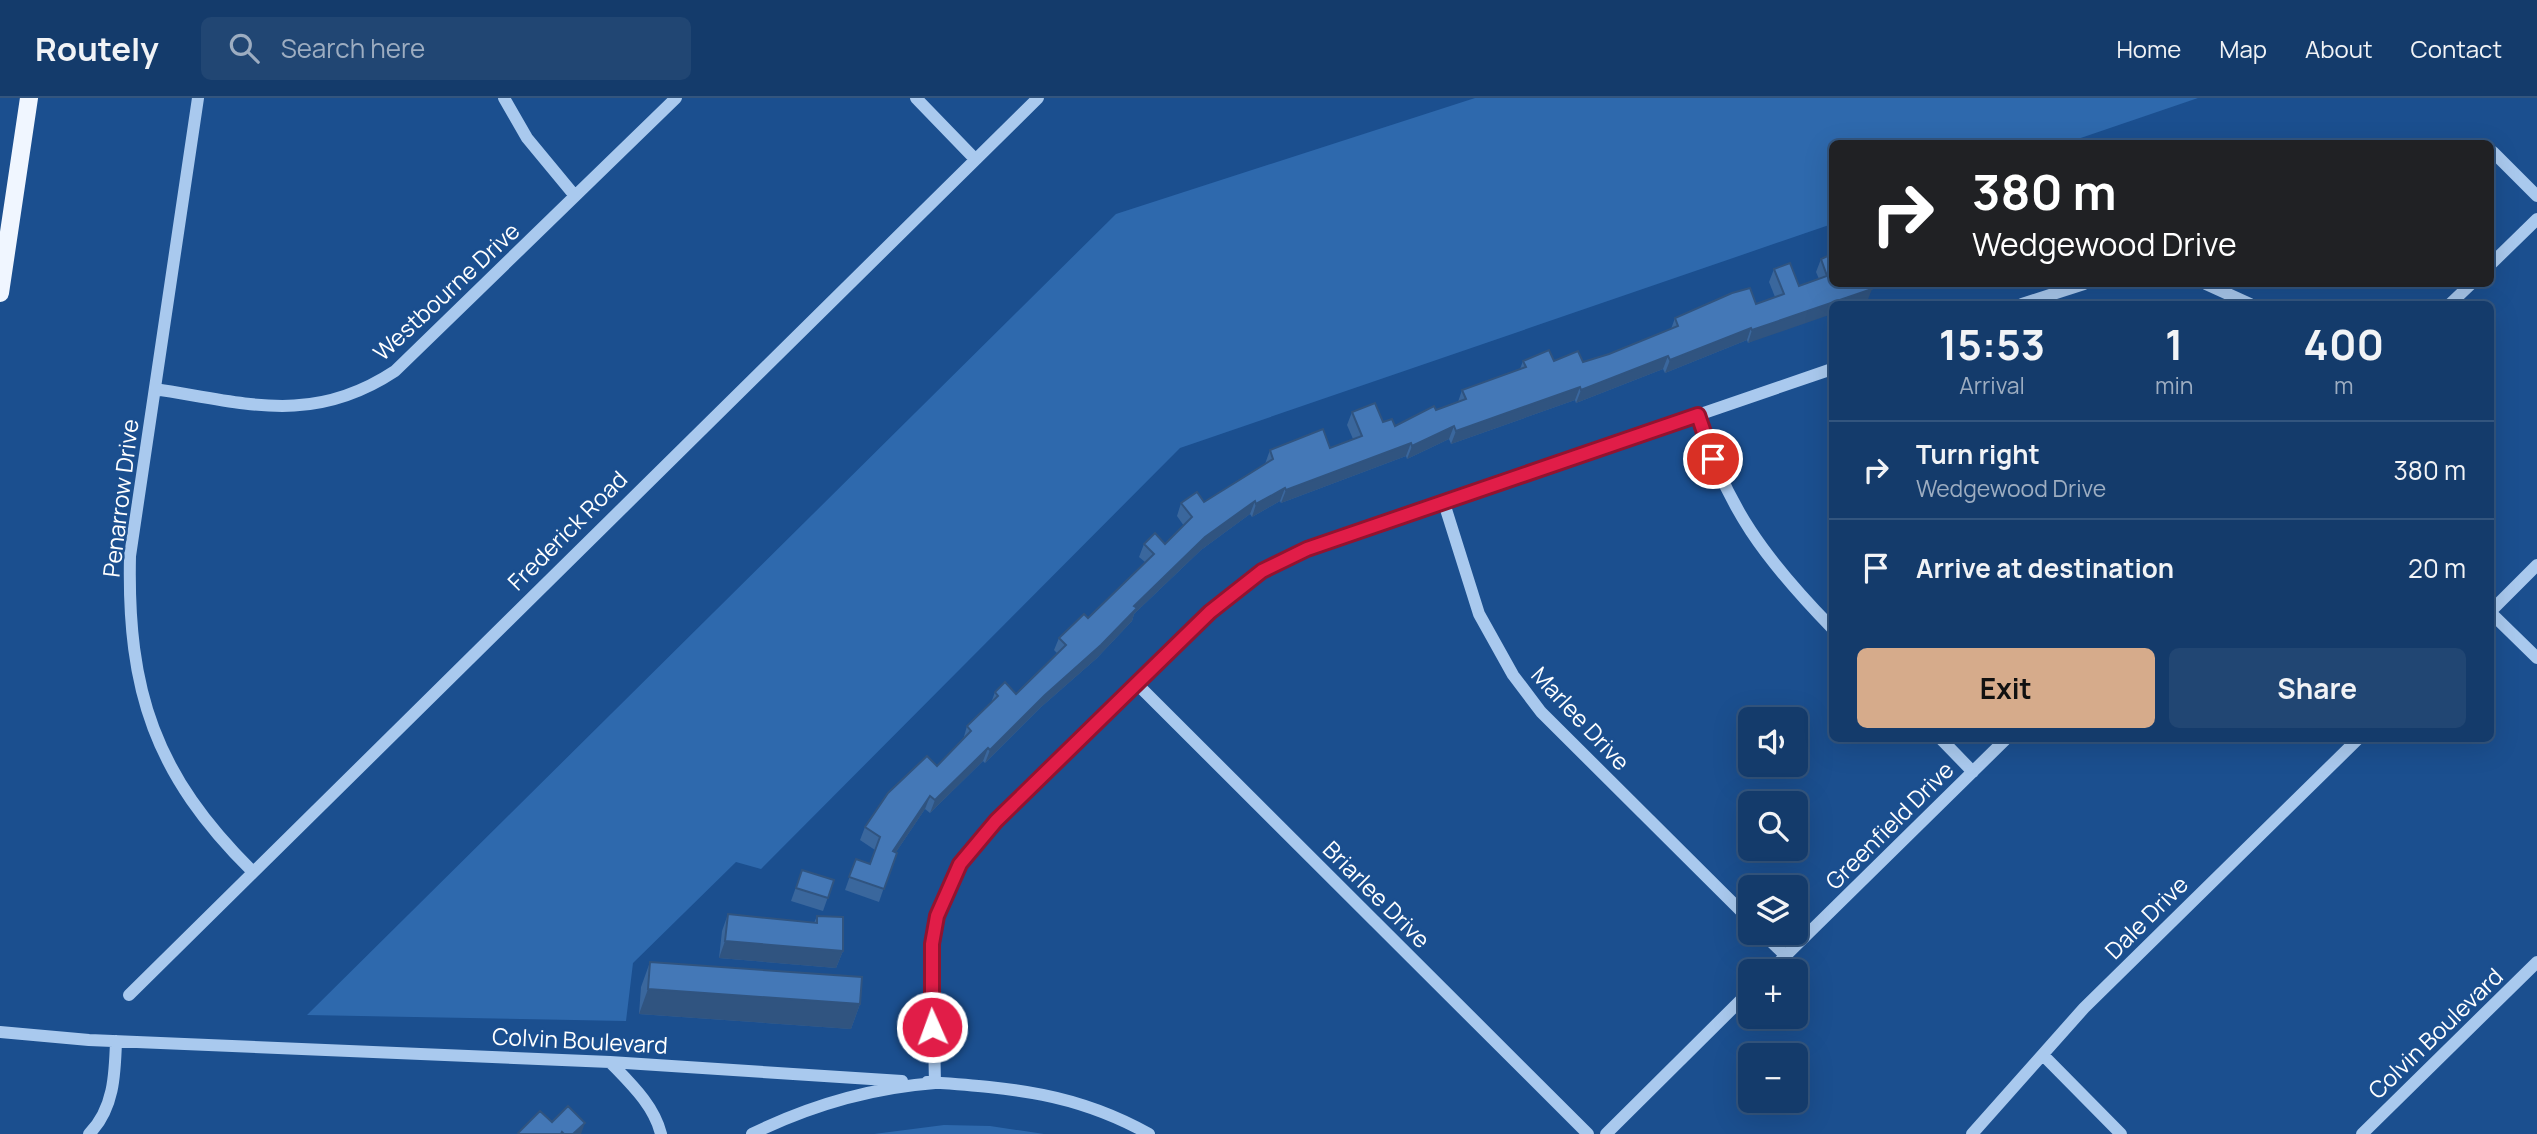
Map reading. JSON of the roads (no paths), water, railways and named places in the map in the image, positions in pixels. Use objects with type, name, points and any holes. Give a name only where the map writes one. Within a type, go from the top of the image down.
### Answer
[{"type":"main road","points":[[0,293],[29,98]]},
{"type":"street","name":"Penarrow Drive","points":[[198,98],[130,556],[131,634],[141,690],[162,751],[185,793],[221,840],[252,871]]},
{"type":"street","points":[[504,98],[527,138],[575,196]]},
{"type":"street","name":"Westbourne Drive","points":[[155,389],[295,407],[351,396],[395,371],[676,98]]},
{"type":"street","points":[[916,98],[974,158]]},
{"type":"street","name":"Frederick Road","points":[[129,995],[974,158],[1038,98]]},
{"type":"street","points":[[2494,153],[2537,196]]},
{"type":"street","points":[[2494,261],[2537,219]]},
{"type":"street","points":[[2031,301],[2075,287]]},
{"type":"street","points":[[2213,287],[2243,301]]},
{"type":"street","points":[[2453,301],[2469,287]]},
{"type":"street","points":[[752,1134],[825,1102],[865,1091],[935,1083],[932,944],[947,889],[976,841],[1210,612],[1262,571],[1307,549],[1829,370]]},
{"type":"street","points":[[1698,415],[1720,478],[1738,514],[1785,579],[1829,625]]},
{"type":"street","name":"Marlee Drive","points":[[1444,503],[1479,614],[1513,675],[1541,712],[1738,908]]},
{"type":"street","points":[[2494,608],[2537,565]]},
{"type":"street","points":[[2494,616],[2537,658]]},
{"type":"street","name":"Briarlee Drive","points":[[1137,684],[1588,1134]]},
{"type":"street","points":[[1944,742],[1973,772]]},
{"type":"street","name":"Greenfield Drive","points":[[1783,959],[2003,742]]},
{"type":"street","name":"Dale Drive","points":[[1972,1134],[2113,979],[2355,742]]},
{"type":"street","points":[[1775,945],[1786,956]]},
{"type":"street","name":"Colvin Boulevard","points":[[2362,1134],[2537,962]]},
{"type":"street","points":[[1606,1134],[1738,1003]]},
{"type":"street","name":"Colvin Boulevard","points":[[0,1032],[116,1041],[610,1062],[1016,1088],[1055,1096],[1096,1109],[1149,1134]]},
{"type":"street","points":[[89,1134],[107,1108],[113,1088],[116,1041]]},
{"type":"street","points":[[2043,1055],[2121,1134]]},
{"type":"street","points":[[610,1062],[637,1091],[658,1122],[661,1134]]}]
